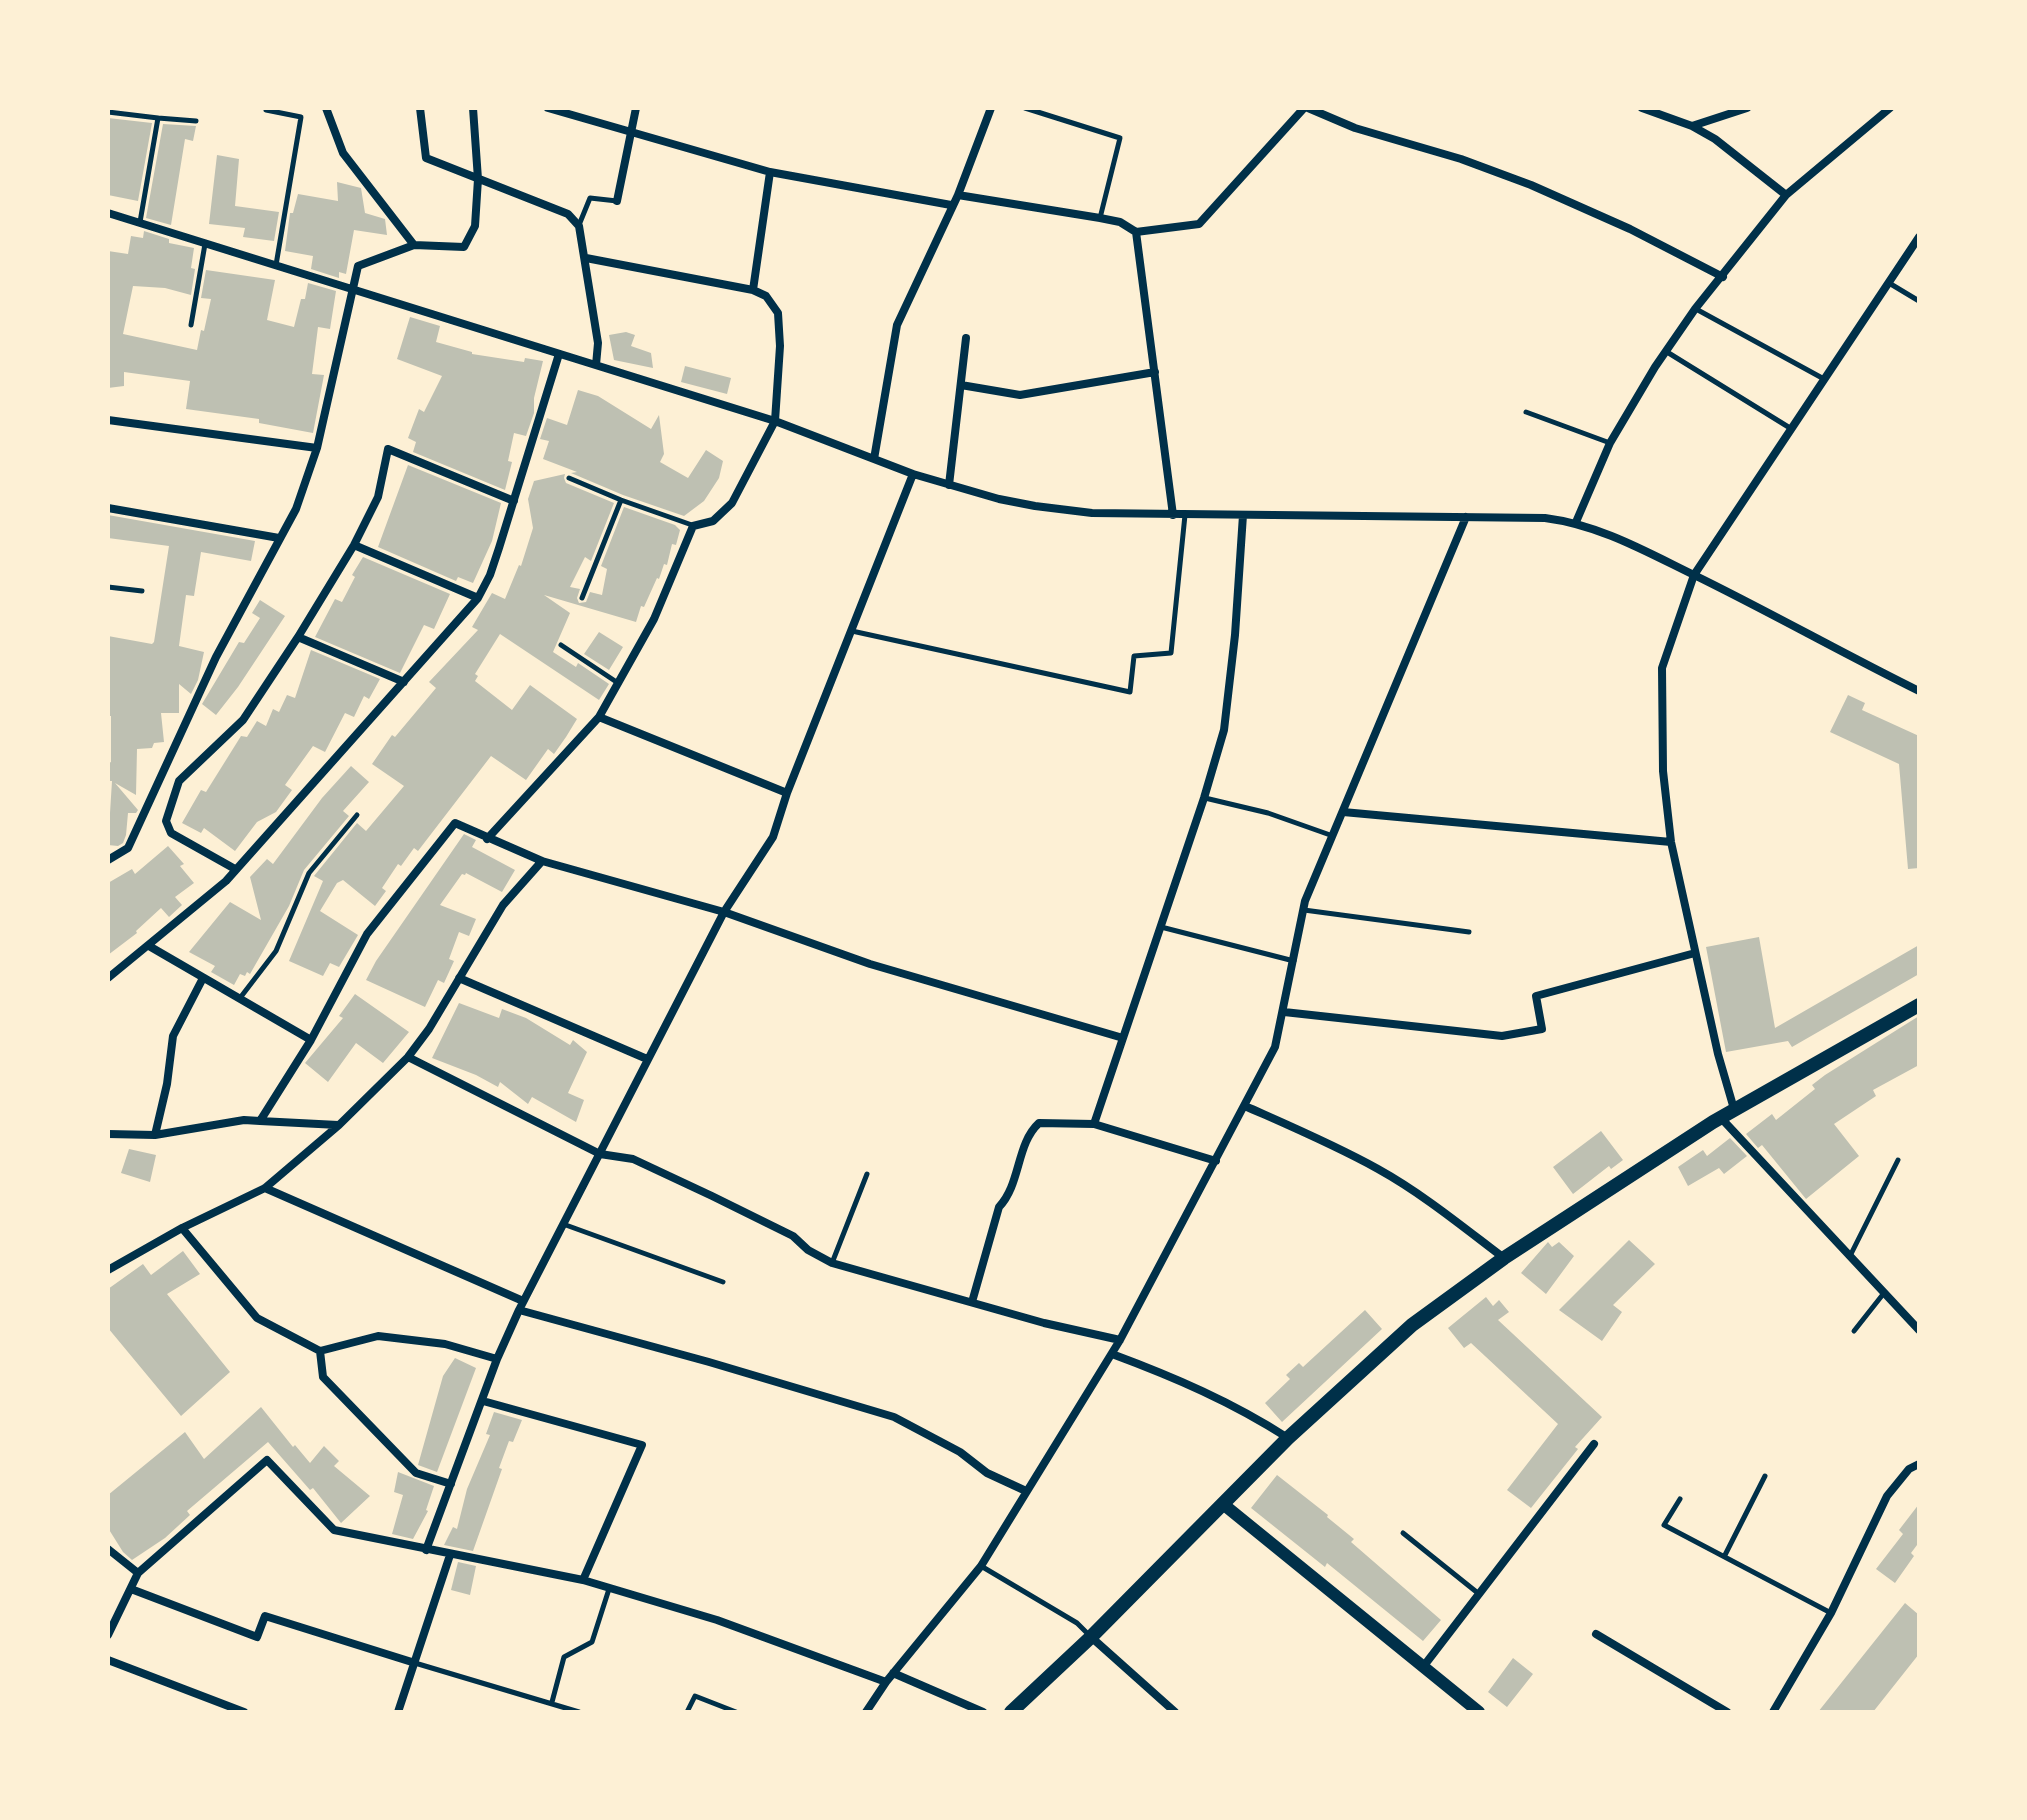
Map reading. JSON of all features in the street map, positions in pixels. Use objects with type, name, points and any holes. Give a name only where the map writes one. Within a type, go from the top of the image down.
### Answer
[{"type":"main road","points":[[1011,1712],[1091,1637],[1288,1438],[1412,1325],[1504,1258],[1734,1109],[1919,1005]]},
{"type":"street","points":[[326,108],[343,153],[414,245]]},
{"type":"street","points":[[420,108],[426,158],[568,214],[579,226],[598,343],[596,365]]},
{"type":"street","points":[[108,860],[128,848],[216,657],[296,509],[317,448],[358,266],[414,245],[464,247],[475,226],[478,179],[473,108]]},
{"type":"street","points":[[548,108],[770,172],[951,205]]},
{"type":"street","points":[[617,201],[636,108]]},
{"type":"street","points":[[874,459],[897,325],[958,195],[991,108]]},
{"type":"street","points":[[958,195],[1120,222],[1136,232],[1199,224],[1306,108],[1355,128],[1461,159],[1531,185],[1630,229],[1723,277]]},
{"type":"street","points":[[1642,108],[1692,126],[1715,139],[1786,195]]},
{"type":"street","points":[[1692,126],[1747,108]]},
{"type":"street","points":[[1576,522],[1610,443],[1655,367],[1695,309],[1786,195],[1890,108]]},
{"type":"street","points":[[753,290],[770,172]]},
{"type":"street","points":[[108,213],[775,421],[913,474],[1035,506],[1092,513],[1545,518],[1576,522],[1608,532],[1919,691]]},
{"type":"street","points":[[1136,232],[1173,515]]},
{"type":"street","points":[[1734,1109],[1671,842],[1663,771],[1662,668],[1694,575],[1919,237]]},
{"type":"street","points":[[487,839],[599,717],[654,619],[693,526],[713,521],[732,503],[775,421],[780,346],[778,313],[766,296],[753,290],[586,258]]},
{"type":"street","points":[[949,485],[966,338]]},
{"type":"street","points":[[108,978],[204,901],[478,598],[490,575],[559,354]]},
{"type":"street","points":[[961,385],[1020,395],[1155,372]]},
{"type":"street","points":[[108,420],[317,448]]},
{"type":"street","points":[[235,869],[171,833],[166,821],[179,781],[243,720],[298,637],[354,545],[378,497],[388,449],[514,501]]},
{"type":"street","points":[[426,1550],[497,1359],[521,1306],[724,912],[773,837],[787,793],[913,474]]},
{"type":"street","points":[[108,508],[279,538]]},
{"type":"street","points":[[1094,1124],[1224,730],[1235,635],[1243,515]]},
{"type":"street","points":[[866,1712],[893,1673],[981,1566],[1112,1354],[1275,1047],[1305,901],[1466,517]]},
{"type":"street","points":[[354,545],[478,598]]},
{"type":"street","points":[[298,637],[404,682]]},
{"type":"street","points":[[599,717],[787,793]]},
{"type":"street","points":[[1343,812],[1671,842]]},
{"type":"street","points":[[260,1121],[311,1040],[367,934],[455,823],[542,861],[724,912],[870,964],[1123,1038]]},
{"type":"street","points":[[108,1270],[182,1228],[265,1188],[339,1125],[408,1057],[429,1029],[503,905],[542,861]]},
{"type":"street","points":[[149,946],[311,1040]]},
{"type":"street","points":[[1284,1012],[1502,1036],[1542,1029],[1536,996],[1695,953]]},
{"type":"street","points":[[155,1135],[167,1084],[173,1036],[203,978]]},
{"type":"street","points":[[459,978],[647,1059]]},
{"type":"street","points":[[408,1057],[600,1154],[633,1159],[712,1196],[793,1236],[808,1250],[832,1263],[1120,1340]]},
{"type":"street","points":[[1245,1106],[1381,1170],[1427,1199],[1504,1258]]},
{"type":"street","points":[[1721,1118],[1919,1330]]},
{"type":"street","points":[[108,1134],[155,1135],[244,1120],[339,1125]]},
{"type":"street","points":[[972,1302],[999,1207],[1009,1196],[1030,1131],[1039,1123],[1094,1124],[1216,1161]]},
{"type":"street","points":[[265,1188],[521,1306],[894,1417],[960,1452],[987,1473],[1026,1491]]},
{"type":"street","points":[[182,1228],[257,1318],[320,1351],[378,1336],[445,1344],[497,1359]]},
{"type":"street","points":[[320,1351],[323,1377],[416,1473],[451,1484]]},
{"type":"street","points":[[1112,1354],[1209,1392],[1288,1438]]},
{"type":"street","points":[[483,1401],[642,1445],[583,1580]]},
{"type":"street","points":[[1423,1667],[1594,1444]]},
{"type":"street","points":[[108,1635],[138,1573],[267,1460],[334,1530],[583,1580],[717,1620],[886,1682]]},
{"type":"street","points":[[1773,1712],[1831,1613],[1887,1496],[1909,1469],[1919,1464]]},
{"type":"street","points":[[1223,1504],[1479,1712]]},
{"type":"street","points":[[108,1549],[138,1573]]},
{"type":"street","points":[[398,1712],[450,1555]]},
{"type":"street","points":[[131,1589],[257,1637],[265,1616],[415,1663]]},
{"type":"street","points":[[1596,1634],[1727,1712]]},
{"type":"street","points":[[1091,1637],[1175,1712]]},
{"type":"street","points":[[108,1660],[244,1712]]},
{"type":"street","points":[[893,1673],[983,1712]]},
{"type":"lane","points":[[1025,108],[1120,138],[1100,218]]},
{"type":"lane","points":[[266,110],[301,117],[276,265]]},
{"type":"lane","points":[[108,112],[196,121]]},
{"type":"lane","points":[[140,222],[158,118]]},
{"type":"lane","points":[[579,226],[590,198],[617,201]]},
{"type":"lane","points":[[191,325],[205,244]]},
{"type":"lane","points":[[1888,283],[1919,301]]},
{"type":"lane","points":[[1695,309],[1825,379]]},
{"type":"lane","points":[[1667,352],[1791,429]]},
{"type":"lane","points":[[1526,412],[1610,443]]},
{"type":"lane","points":[[569,478],[693,526]]},
{"type":"lane","points":[[582,598],[621,500]]},
{"type":"lane","points":[[851,630],[1130,692],[1134,656],[1171,653],[1185,515]]},
{"type":"lane","points":[[108,587],[142,591]]},
{"type":"lane","points":[[561,645],[619,683]]},
{"type":"lane","points":[[1204,798],[1268,813],[1333,836]]},
{"type":"lane","points":[[240,998],[276,951],[309,873],[357,815]]},
{"type":"lane","points":[[1304,910],[1469,932]]},
{"type":"lane","points":[[1161,927],[1295,961]]},
{"type":"lane","points":[[1850,1257],[1898,1160]]},
{"type":"lane","points":[[832,1263],[867,1174]]},
{"type":"lane","points":[[562,1224],[723,1282]]},
{"type":"lane","points":[[1854,1331],[1884,1293]]},
{"type":"lane","points":[[1725,1555],[1765,1476]]},
{"type":"lane","points":[[1680,1499],[1664,1525],[1831,1613]]},
{"type":"lane","points":[[1403,1533],[1480,1594]]},
{"type":"lane","points":[[981,1566],[1077,1623],[1091,1637]]},
{"type":"lane","points":[[552,1702],[564,1657],[592,1642],[609,1589]]},
{"type":"lane","points":[[415,1663],[579,1712]]},
{"type":"lane","points":[[687,1712],[695,1696],[736,1712]]},
{"type":"building","points":[[108,118],[152,123],[138,201],[108,195]]},
{"type":"building","points":[[163,124],[196,126],[193,141],[185,139],[171,225],[146,218]]},
{"type":"building","points":[[217,155],[239,159],[235,206],[279,212],[274,241],[243,237],[245,228],[209,224]]},
{"type":"building","points":[[337,182],[361,188],[365,213],[385,219],[387,235],[354,230],[346,274],[339,272],[339,278],[311,269],[313,256],[285,251],[290,213],[293,213],[298,194],[338,201]]},
{"type":"building","points":[[144,231],[169,239],[169,243],[194,248],[191,295],[165,288],[133,286],[123,334],[197,350],[211,299],[201,298],[206,270],[275,280],[267,320],[294,327],[308,283],[336,291],[330,329],[318,327],[312,374],[324,375],[313,433],[259,423],[259,419],[186,409],[190,381],[124,372],[124,386],[108,388],[108,251],[128,254],[131,236],[143,238]]},
{"type":"building","points":[[410,317],[440,326],[436,342],[472,354],[524,362],[525,358],[543,361],[534,398],[534,413],[526,436],[514,433],[508,461],[512,462],[505,490],[413,452],[416,442],[408,438],[419,409],[424,412],[442,376],[397,359]]},
{"type":"building","points":[[626,332],[635,335],[631,346],[651,353],[653,368],[614,360],[609,335]]},
{"type":"building","points":[[685,366],[731,378],[727,394],[681,382]]},
{"type":"building","points":[[578,390],[598,396],[651,429],[659,415],[664,454],[660,462],[688,478],[706,450],[723,461],[719,478],[704,501],[684,516],[623,495],[543,459],[549,441],[540,439],[547,418],[567,425]]},
{"type":"building","points":[[408,465],[501,503],[492,541],[473,583],[458,577],[456,581],[378,547]]},
{"type":"building","points":[[565,474],[566,483],[614,503],[591,561],[585,557],[570,587],[580,589],[579,603],[586,602],[590,592],[602,595],[607,569],[601,566],[624,507],[675,525],[680,530],[676,545],[672,544],[667,565],[664,564],[644,607],[641,606],[636,622],[544,595],[570,613],[553,652],[576,667],[578,663],[609,684],[599,700],[500,634],[475,674],[478,676],[475,681],[512,710],[530,685],[577,719],[566,737],[554,754],[548,749],[526,780],[491,756],[418,851],[414,848],[401,866],[398,864],[382,888],[386,891],[375,906],[343,880],[337,883],[320,911],[358,935],[339,967],[330,963],[323,976],[289,961],[323,881],[314,876],[357,823],[366,831],[404,786],[372,764],[392,735],[395,737],[436,688],[429,682],[478,630],[472,627],[492,593],[505,599],[521,566],[533,528],[528,499],[534,481]]},
{"type":"building","points":[[108,515],[255,541],[251,561],[201,552],[194,596],[186,595],[179,646],[204,652],[198,680],[191,694],[179,684],[179,713],[161,713],[164,742],[154,743],[152,748],[137,749],[136,795],[115,783],[138,810],[128,813],[126,835],[118,846],[108,845],[112,781],[109,781],[111,716],[108,716],[108,636],[154,642],[169,546],[108,538]]},
{"type":"building","points":[[363,557],[450,594],[434,629],[424,625],[400,673],[315,637],[335,599],[342,602]]},
{"type":"building","points":[[260,600],[285,616],[216,715],[202,704],[239,642],[244,643],[260,618],[252,613]]},
{"type":"building","points":[[599,632],[623,647],[609,670],[584,654]]},
{"type":"building","points":[[311,650],[380,679],[369,699],[364,696],[354,717],[345,713],[325,752],[313,746],[285,785],[292,790],[276,812],[257,822],[235,851],[204,828],[201,833],[182,823],[201,790],[206,792],[241,736],[247,737],[257,721],[266,726],[273,709],[279,712],[287,695],[295,698]]},
{"type":"building","points":[[1848,695],[1865,703],[1862,710],[1919,736],[1919,868],[1908,869],[1899,764],[1830,732]]},
{"type":"building","points":[[351,766],[369,782],[343,811],[349,816],[304,870],[289,906],[250,974],[240,974],[234,985],[211,972],[215,966],[189,952],[230,902],[261,920],[250,877],[267,859],[273,864],[322,798]]},
{"type":"building","points":[[464,834],[476,840],[472,847],[515,870],[502,892],[466,873],[462,874],[440,905],[476,919],[469,936],[459,932],[449,959],[454,961],[444,983],[438,980],[425,1007],[366,980]]},
{"type":"building","points":[[168,846],[184,864],[180,866],[194,883],[175,897],[182,905],[169,917],[161,908],[137,933],[108,955],[108,883],[132,869],[135,874]]},
{"type":"building","points":[[1759,937],[1775,1028],[1919,945],[1919,974],[1792,1047],[1788,1041],[1726,1052],[1706,947]]},
{"type":"building","points":[[355,994],[409,1032],[383,1063],[356,1043],[328,1082],[305,1063],[343,1018],[339,1016]]},
{"type":"building","points":[[459,1003],[499,1018],[502,1009],[526,1018],[570,1045],[573,1040],[587,1052],[568,1093],[584,1100],[576,1122],[532,1097],[528,1104],[500,1082],[498,1087],[432,1058]]},
{"type":"building","points":[[1919,1016],[1919,1065],[1873,1090],[1876,1096],[1834,1124],[1859,1156],[1806,1199],[1762,1145],[1758,1148],[1746,1134],[1772,1114],[1776,1120],[1815,1089],[1812,1085],[1825,1075]]},
{"type":"building","points":[[1601,1131],[1623,1160],[1611,1169],[1609,1166],[1573,1194],[1553,1167]]},
{"type":"building","points":[[1730,1138],[1747,1156],[1724,1174],[1719,1168],[1688,1186],[1678,1167],[1703,1150],[1707,1156]]},
{"type":"building","points":[[129,1149],[156,1155],[150,1182],[121,1173]]},
{"type":"building","points":[[1629,1240],[1655,1264],[1613,1305],[1622,1312],[1602,1341],[1559,1310]]},
{"type":"building","points":[[1548,1242],[1552,1247],[1559,1242],[1574,1256],[1546,1294],[1521,1273]]},
{"type":"building","points":[[183,1251],[200,1274],[167,1294],[230,1372],[181,1416],[108,1328],[108,1289],[143,1264],[151,1275]]},
{"type":"building","points":[[1486,1297],[1493,1306],[1499,1300],[1509,1312],[1498,1320],[1602,1417],[1575,1447],[1578,1449],[1531,1508],[1507,1490],[1558,1424],[1471,1343],[1464,1348],[1448,1328]]},
{"type":"building","points":[[1365,1310],[1382,1329],[1282,1422],[1265,1403],[1290,1379],[1286,1375],[1299,1363],[1303,1367]]},
{"type":"building","points":[[455,1358],[476,1368],[437,1472],[418,1465],[443,1376]]},
{"type":"building","points":[[261,1407],[310,1463],[324,1446],[339,1461],[334,1466],[370,1496],[341,1523],[313,1488],[310,1490],[268,1442],[187,1511],[190,1515],[165,1538],[132,1560],[123,1552],[108,1528],[108,1495],[185,1432],[204,1459]]},
{"type":"building","points":[[494,1412],[522,1420],[513,1442],[509,1441],[473,1551],[444,1545],[453,1527],[457,1529],[467,1489],[490,1435],[486,1434]]},
{"type":"building","points":[[398,1472],[434,1486],[428,1511],[413,1539],[392,1534],[403,1495],[394,1492]]},
{"type":"building","points":[[1277,1475],[1328,1515],[1354,1539],[1351,1542],[1441,1620],[1423,1641],[1327,1563],[1325,1567],[1251,1508]]},
{"type":"building","points":[[1919,1504],[1919,1546],[1911,1553],[1914,1556],[1895,1583],[1876,1569],[1903,1534],[1899,1530]]},
{"type":"building","points":[[458,1562],[476,1566],[470,1595],[451,1590]]},
{"type":"building","points":[[1905,1603],[1919,1615],[1919,1654],[1873,1712],[1818,1712]]},
{"type":"building","points":[[1513,1658],[1533,1674],[1507,1707],[1488,1692]]}]
